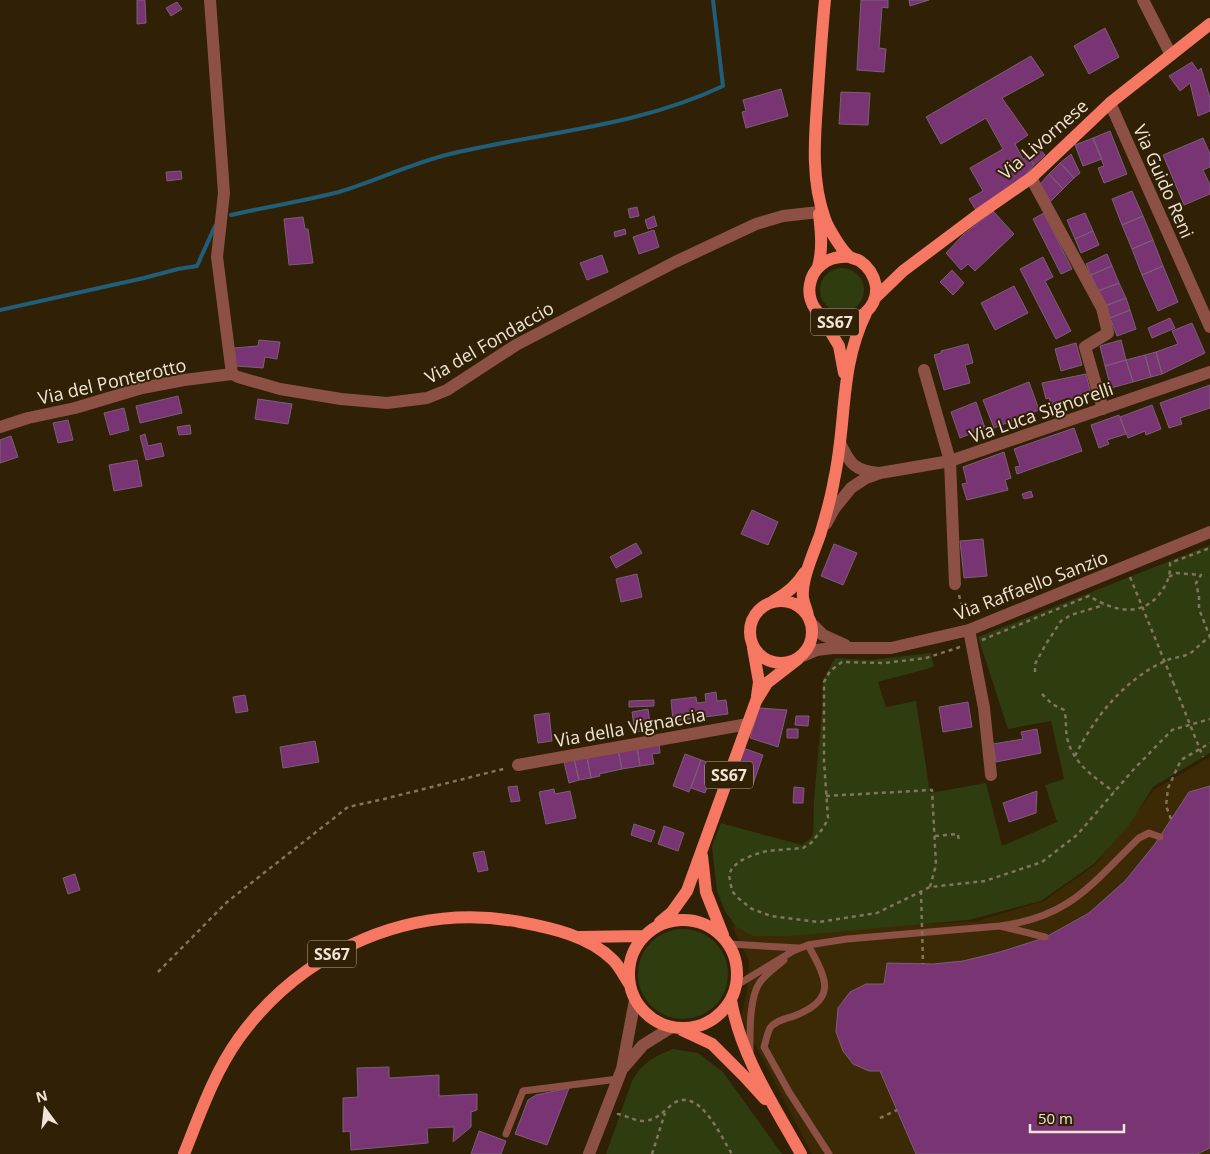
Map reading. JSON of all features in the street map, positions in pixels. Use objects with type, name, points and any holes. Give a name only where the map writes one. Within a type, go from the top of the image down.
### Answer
[{"type":"main road","points":[[825,0],[815,132],[815,170],[826,220],[839,244],[850,257]]},
{"type":"main road","name":"Via Livornese","points":[[702,850],[706,892],[734,954],[738,969],[737,985],[731,1000],[722,1012],[709,1022],[695,1027],[676,1028],[657,1022],[644,1012],[635,1000],[630,985],[630,964],[633,954],[648,933],[672,912],[687,891],[756,702],[767,683],[799,658],[807,650],[811,641],[812,632],[803,597],[809,565],[820,535],[834,480],[840,443],[845,386],[854,341],[866,313],[874,298],[903,271],[1030,178],[1110,103],[1210,24]]},
{"type":"main road","name":"Via Livornese","points":[[820,199],[819,212],[822,241],[818,267],[812,275],[809,286],[812,301],[839,346],[845,386]]},
{"type":"main road","points":[[818,267],[832,257],[850,257]]},
{"type":"main road","name":"SS67","points":[[850,257],[860,261],[871,272],[876,288],[874,298]]},
{"type":"main road","name":"SS67","points":[[820,314],[829,320],[848,322],[858,319],[866,313]]},
{"type":"main road","name":"Via Livornese","points":[[756,702],[758,682],[750,639],[751,621],[756,613],[770,602],[789,592],[800,580],[809,565]]},
{"type":"main road","points":[[770,602],[792,603],[801,608],[809,619]]},
{"type":"main road","points":[[753,648],[759,656],[773,662],[788,663],[799,658]]},
{"type":"main road","name":"SS67","points":[[184,1154],[206,1098],[222,1066],[239,1039],[262,1010],[304,972],[339,950],[375,934],[441,918],[503,919],[541,926],[578,937],[599,949],[619,967],[630,985]]},
{"type":"main road","name":"SS67","points":[[578,937],[648,933],[672,921],[694,921],[714,929],[727,942]]},
{"type":"main road","points":[[731,1000],[735,1022],[750,1063],[801,1154]]},
{"type":"main road","points":[[676,1028],[712,1044],[778,1114]]},
{"type":"street","points":[[210,0],[224,193],[217,257],[232,374]]},
{"type":"street","points":[[1143,0],[1171,55]]},
{"type":"street","name":"Via Guido Reni","points":[[1110,103],[1210,328]]},
{"type":"street","points":[[1030,178],[1102,308],[1108,333],[1085,348],[1103,409]]},
{"type":"street","name":"Via del Fondaccio","points":[[232,374],[280,389],[342,399],[387,403],[427,398],[447,390],[542,330],[675,262],[756,224],[783,216],[819,212]]},
{"type":"street","points":[[924,370],[950,462],[955,584]]},
{"type":"street","name":"Via Luca Signorelli","points":[[880,473],[950,462],[1210,372]]},
{"type":"street","name":"Via del Ponterotto","points":[[0,427],[28,418],[75,408],[142,388],[232,374]]},
{"type":"street","points":[[840,443],[847,458],[856,468],[863,471],[880,473]]},
{"type":"street","points":[[820,535],[834,509],[851,488],[866,478],[880,473]]},
{"type":"street","name":"Via Raffaello Sanzio","points":[[799,658],[817,650],[833,648],[891,648],[969,630],[1210,532]]},
{"type":"street","name":"Via Raffaello Sanzio","points":[[809,619],[823,636],[839,643],[860,648]]},
{"type":"street","points":[[969,630],[984,708],[991,775]]},
{"type":"street","name":"Via della Vignaccia","points":[[518,765],[748,724]]},
{"type":"street","name":"Via Livornese","points":[[589,1154],[620,1074],[635,1000]]},
{"type":"street","name":"Via Livornese","points":[[620,1074],[643,1045],[676,1028]]},
{"type":"lane","points":[[737,985],[793,951],[805,947],[847,938],[1000,926],[1032,920],[1064,906],[1087,890],[1139,838],[1149,833],[1160,837]]},
{"type":"lane","points":[[1000,926],[1045,937]]},
{"type":"lane","points":[[727,942],[805,947]]},
{"type":"lane","points":[[805,947],[823,973],[826,985],[824,996],[810,1009],[780,1020],[771,1027],[764,1047],[789,1092],[829,1154]]},
{"type":"lane","points":[[750,1063],[753,1005],[757,988],[768,974],[793,951]]},
{"type":"lane","points":[[506,1134],[523,1091],[620,1074]]},
{"type":"path","points":[[1210,548],[1170,563],[1169,577],[1164,589],[1152,602],[1142,608],[1113,609],[1090,596],[972,643],[926,658],[884,663],[842,662],[830,670],[824,682],[824,761],[828,818],[818,835],[803,848],[767,851],[740,861],[732,868],[729,875],[729,884],[737,897],[752,909],[771,916],[819,922],[877,913],[930,887],[985,881],[1042,862],[1078,835],[1114,792],[1172,730],[1210,719]]},
{"type":"path","points":[[1074,756],[1104,710],[1122,690],[1164,661],[1184,656],[1210,637],[1199,609],[1196,583],[1201,575],[1176,573],[1169,577]]},
{"type":"path","points":[[1130,577],[1203,757]]},
{"type":"path","points":[[955,584],[969,630]]},
{"type":"path","points":[[1035,672],[1035,664],[1061,621],[1071,615],[1106,605]]},
{"type":"path","points":[[1042,694],[1052,704],[1064,710],[1067,719],[1067,740],[1074,756],[1092,776],[1114,792]]},
{"type":"path","points":[[1171,819],[1166,806],[1168,788],[1181,760],[1210,743]]},
{"type":"path","points":[[158,972],[227,902],[348,807],[518,765]]},
{"type":"path","points":[[826,796],[932,790],[936,866],[930,887]]},
{"type":"path","points":[[934,836],[958,834],[959,842]]},
{"type":"path","points":[[921,891],[923,964]]},
{"type":"path","points":[[621,1106],[618,1114],[637,1120],[652,1119],[681,1100],[697,1103],[704,1110],[732,1154]]},
{"type":"path","points":[[880,1118],[898,1110]]},
{"type":"path","points":[[652,1154],[666,1111]]},
{"type":"shaded area","points":[[1210,757],[1210,1154],[812,1154],[741,1017],[747,992],[749,961],[732,926],[756,932],[817,931],[977,921],[1044,901],[1095,865],[1154,790]]},
{"type":"green space","points":[[842,268],[854,272],[860,278],[864,290],[860,302],[854,308],[842,312],[830,308],[824,302],[820,290],[824,278],[830,272]]},
{"type":"green space","points":[[1210,545],[1210,753],[1153,787],[1130,824],[1095,863],[1041,901],[969,920],[791,936],[753,936],[736,927],[725,911],[717,891],[712,846],[721,823],[802,845],[813,836],[823,680],[835,658],[870,660],[931,653],[934,667],[878,682],[886,707],[916,701],[930,793],[986,783],[1002,846],[1057,822],[1045,785],[1064,779],[1051,721],[1008,729],[978,637]]},
{"type":"green space","points":[[683,929],[700,932],[715,942],[725,957],[728,974],[725,991],[715,1006],[700,1016],[683,1019],[666,1016],[651,1006],[641,991],[638,974],[641,957],[651,942],[666,932]]},
{"type":"green space","points":[[673,1049],[698,1053],[723,1072],[782,1154],[606,1154],[636,1074],[649,1061]]},
{"type":"building","points":[[137,0],[145,0],[146,23],[137,24]]},
{"type":"building","points":[[861,0],[888,0],[888,8],[882,7],[879,48],[886,49],[884,72],[857,70]]},
{"type":"building","points":[[909,0],[929,0],[910,6]]},
{"type":"building","points":[[177,2],[182,9],[171,16],[166,8]]},
{"type":"building","points":[[1105,28],[1119,57],[1089,74],[1074,46]]},
{"type":"building","points":[[1031,56],[1044,75],[1002,98],[1028,135],[1015,144],[1023,159],[1028,156],[1034,165],[1024,177],[976,210],[969,199],[983,191],[970,168],[1003,149],[986,118],[941,144],[926,117]]},
{"type":"building","points":[[1192,62],[1198,71],[1201,68],[1210,98],[1210,111],[1198,116],[1190,83],[1180,91],[1169,76]]},
{"type":"building","points":[[781,89],[788,116],[746,128],[742,112],[746,111],[743,100]]},
{"type":"building","points":[[841,92],[870,93],[868,125],[839,124]]},
{"type":"building","points":[[1110,131],[1127,174],[1104,183],[1098,168],[1104,166],[1093,138]]},
{"type":"building","points":[[1093,138],[1102,159],[1083,166],[1075,145]]},
{"type":"building","points":[[1203,138],[1210,154],[1210,167],[1203,170],[1210,185],[1210,194],[1184,205],[1163,155]]},
{"type":"building","points":[[1040,149],[1045,155],[1034,165],[1028,157]]},
{"type":"building","points":[[1071,154],[1080,173],[1074,178],[1060,163]]},
{"type":"building","points":[[1060,163],[1074,178],[1063,189],[1049,174]]},
{"type":"building","points":[[181,171],[182,179],[167,181],[166,172]]},
{"type":"building","points":[[1049,174],[1063,189],[1050,202],[1040,184]]},
{"type":"building","points":[[1132,191],[1143,216],[1122,225],[1112,199]]},
{"type":"building","points":[[637,207],[639,216],[630,218],[628,209]]},
{"type":"building","points":[[993,211],[1014,234],[975,271],[968,264],[961,270],[946,253],[963,235]]},
{"type":"building","points":[[1044,213],[1072,269],[1061,274],[1033,219]]},
{"type":"building","points":[[1085,213],[1093,231],[1075,239],[1067,220]]},
{"type":"building","points":[[654,216],[657,226],[648,229],[645,220]]},
{"type":"building","points":[[1143,216],[1153,240],[1132,249],[1122,225]]},
{"type":"building","points":[[303,217],[305,229],[308,229],[313,263],[289,265],[284,219]]},
{"type":"building","points":[[625,229],[626,234],[615,237],[614,232]]},
{"type":"building","points":[[654,230],[659,247],[639,254],[633,237]]},
{"type":"building","points":[[1093,231],[1099,245],[1081,253],[1075,239]]},
{"type":"building","points":[[1153,240],[1163,266],[1142,275],[1132,249]]},
{"type":"building","points":[[1107,254],[1112,266],[1091,275],[1086,264]]},
{"type":"building","points":[[602,255],[608,272],[587,280],[580,263]]},
{"type":"building","points":[[1043,257],[1053,277],[1045,281],[1071,331],[1056,339],[1020,269]]},
{"type":"building","points":[[1112,266],[1119,283],[1098,291],[1091,275]]},
{"type":"building","points":[[1163,266],[1178,302],[1158,311],[1142,275]]},
{"type":"building","points":[[952,270],[964,283],[953,295],[940,282]]},
{"type":"building","points":[[1119,283],[1126,298],[1105,306],[1098,291]]},
{"type":"building","points":[[1014,286],[1028,313],[995,330],[981,303]]},
{"type":"building","points":[[1126,298],[1130,310],[1110,318],[1105,306]]},
{"type":"building","points":[[1130,310],[1136,329],[1117,336],[1110,318]]},
{"type":"building","points":[[1170,318],[1175,328],[1152,338],[1148,328]]},
{"type":"building","points":[[1192,323],[1205,353],[1162,374],[1156,352],[1178,344],[1172,331]]},
{"type":"building","points":[[259,340],[280,342],[277,359],[265,357],[263,368],[236,366],[234,348],[258,346]]},
{"type":"building","points":[[1121,340],[1126,360],[1105,366],[1100,346]]},
{"type":"building","points":[[1076,343],[1082,365],[1061,371],[1055,349]]},
{"type":"building","points":[[968,344],[973,363],[965,365],[970,383],[944,390],[934,355],[941,353],[941,351]]},
{"type":"building","points":[[1156,352],[1162,374],[1151,377],[1145,355]]},
{"type":"building","points":[[1145,355],[1151,377],[1133,382],[1126,360]]},
{"type":"building","points":[[1126,360],[1133,382],[1111,388],[1105,366]]},
{"type":"building","points":[[1086,374],[1091,394],[1051,405],[1049,398],[1046,399],[1042,383]]},
{"type":"building","points":[[1029,382],[1039,410],[994,428],[983,400]]},
{"type":"building","points":[[1210,385],[1210,408],[1180,418],[1182,424],[1169,428],[1160,403]]},
{"type":"building","points":[[178,396],[182,413],[140,423],[136,406]]},
{"type":"building","points":[[258,399],[292,404],[288,424],[255,419]]},
{"type":"building","points":[[976,402],[985,428],[960,438],[951,412]]},
{"type":"building","points":[[1152,405],[1161,429],[1146,435],[1145,431],[1128,438],[1120,417]]},
{"type":"building","points":[[124,408],[129,430],[110,435],[104,413]]},
{"type":"building","points":[[1119,415],[1126,434],[1107,440],[1109,444],[1099,448],[1091,425]]},
{"type":"building","points":[[68,420],[73,440],[58,443],[53,423]]},
{"type":"building","points":[[190,425],[191,434],[179,435],[177,427]]},
{"type":"building","points":[[1074,428],[1082,451],[1017,474],[1015,467],[1020,466],[1014,449]]},
{"type":"building","points":[[145,434],[148,446],[161,443],[164,456],[146,460],[140,436]]},
{"type":"building","points":[[11,436],[18,457],[0,463],[0,440]]},
{"type":"building","points":[[1004,452],[1011,478],[1005,480],[1008,490],[967,500],[962,484],[967,483],[963,467]]},
{"type":"building","points":[[137,460],[142,486],[114,491],[109,465]]},
{"type":"building","points":[[1031,491],[1033,497],[1024,499],[1022,494]]},
{"type":"building","points":[[752,510],[778,522],[768,545],[741,534]]},
{"type":"building","points":[[983,539],[987,576],[964,578],[960,541]]},
{"type":"building","points":[[636,543],[642,553],[616,568],[610,557]]},
{"type":"building","points":[[834,544],[857,553],[843,585],[821,576]]},
{"type":"building","points":[[637,574],[642,597],[621,602],[616,579]]},
{"type":"building","points":[[716,692],[717,701],[726,700],[728,714],[673,721],[671,700],[696,697],[697,703],[706,702],[705,694]]},
{"type":"building","points":[[245,695],[248,711],[236,713],[233,697]]},
{"type":"building","points":[[654,700],[654,706],[629,707],[629,701]]},
{"type":"building","points":[[968,702],[972,727],[943,732],[939,707]]},
{"type":"building","points":[[759,708],[787,710],[778,747],[750,738]]},
{"type":"building","points":[[648,709],[651,730],[635,732],[632,712]]},
{"type":"building","points":[[549,713],[552,741],[538,743],[534,715]]},
{"type":"building","points":[[796,716],[809,716],[808,726],[795,725]]},
{"type":"building","points":[[787,729],[798,729],[798,738],[787,738]]},
{"type":"building","points":[[1037,729],[1041,753],[996,762],[993,744],[1023,739],[1021,732]]},
{"type":"building","points":[[315,741],[319,762],[283,768],[280,747]]},
{"type":"building","points":[[659,743],[660,753],[652,754],[654,764],[640,766],[637,747]]},
{"type":"building","points":[[637,747],[640,766],[622,769],[618,750]]},
{"type":"building","points":[[743,748],[763,755],[752,787],[732,780]]},
{"type":"building","points":[[618,750],[622,769],[599,774],[600,776],[591,778],[587,757]]},
{"type":"building","points":[[685,754],[701,760],[689,792],[673,786]]},
{"type":"building","points":[[587,757],[591,778],[579,780],[574,759]]},
{"type":"building","points":[[574,759],[579,780],[569,783],[564,762]]},
{"type":"building","points":[[701,760],[715,765],[705,793],[691,788]]},
{"type":"building","points":[[517,786],[520,801],[511,802],[508,787]]},
{"type":"building","points":[[1210,786],[1210,1148],[1197,1154],[916,1154],[880,1071],[869,1071],[853,1064],[843,1051],[836,1032],[838,1008],[850,992],[866,984],[884,984],[887,963],[933,964],[963,961],[1000,952],[1044,938],[1089,913],[1125,881],[1155,844],[1189,792]]},
{"type":"building","points":[[794,787],[804,788],[803,803],[793,803]]},
{"type":"building","points":[[554,789],[555,794],[570,791],[576,818],[546,824],[539,792]]},
{"type":"building","points":[[1037,791],[1036,813],[1009,822],[1003,803]]},
{"type":"building","points":[[634,824],[655,831],[651,842],[631,835]]},
{"type":"building","points":[[664,826],[684,833],[678,851],[658,844]]},
{"type":"building","points":[[484,851],[488,870],[478,872],[473,853]]},
{"type":"building","points":[[75,874],[80,890],[68,894],[63,878]]},
{"type":"building","points":[[389,1067],[389,1078],[439,1075],[439,1096],[477,1094],[477,1110],[471,1112],[471,1127],[453,1142],[454,1127],[427,1128],[428,1143],[351,1150],[350,1131],[343,1132],[343,1098],[358,1097],[357,1068]]},
{"type":"building","points":[[569,1088],[547,1145],[515,1134],[528,1100],[536,1095]]},
{"type":"building","points":[[479,1131],[506,1141],[501,1154],[471,1154]]},
{"type":"waterway","points":[[231,215],[339,192],[422,162],[450,154],[623,120],[690,100],[723,86],[713,0]]},
{"type":"waterway","points":[[0,310],[197,266],[215,226]]}]
